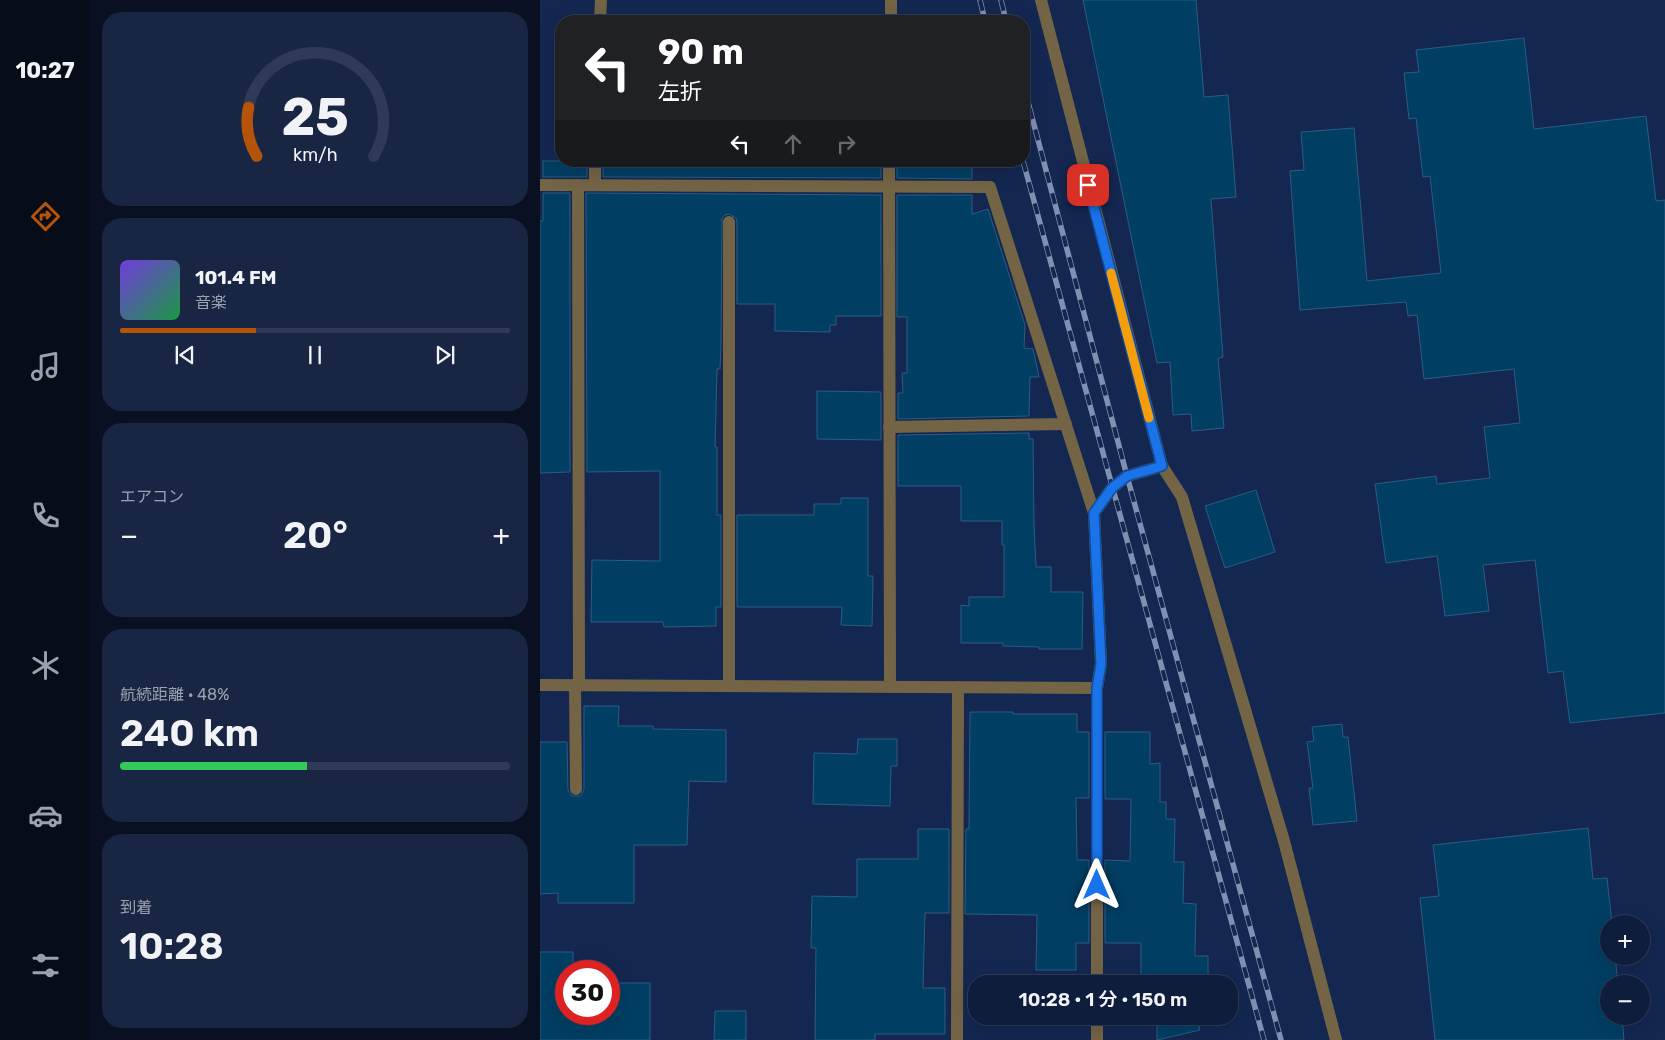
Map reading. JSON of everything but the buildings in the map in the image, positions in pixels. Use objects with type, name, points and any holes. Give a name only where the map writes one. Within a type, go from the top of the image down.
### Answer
[{"type":"street","points":[[600,15],[601,0]]},
{"type":"street","points":[[891,0],[891,15]]},
{"type":"street","points":[[1041,0],[1162,466],[1182,497],[1284,841],[1336,1040]]},
{"type":"street","points":[[595,167],[595,185]]},
{"type":"street","points":[[890,167],[890,686]]},
{"type":"street","points":[[540,184],[990,186],[1094,513],[1101,664],[1097,688],[1097,975]]},
{"type":"street","points":[[576,789],[578,185]]},
{"type":"street","points":[[729,686],[730,222]]},
{"type":"street","points":[[889,426],[1066,424]]},
{"type":"street","points":[[1094,513],[1112,488],[1127,476],[1162,466]]},
{"type":"street","points":[[540,685],[1097,688]]},
{"type":"street","points":[[958,687],[958,1040]]},
{"type":"street","points":[[1097,1025],[1097,1040]]},
{"type":"railway","points":[[980,0],[984,15]]},
{"type":"railway","points":[[1001,0],[1005,15]]},
{"type":"railway","points":[[1030,110],[1127,476],[1281,1040]]},
{"type":"railway","points":[[1025,167],[1264,1040]]},
{"type":"slow traffic","points":[[1111,273],[1149,418]]},
{"type":"route","points":[[1088,185],[1162,466],[1127,476],[1112,488],[1094,513],[1101,664],[1097,688],[1097,885]]}]
